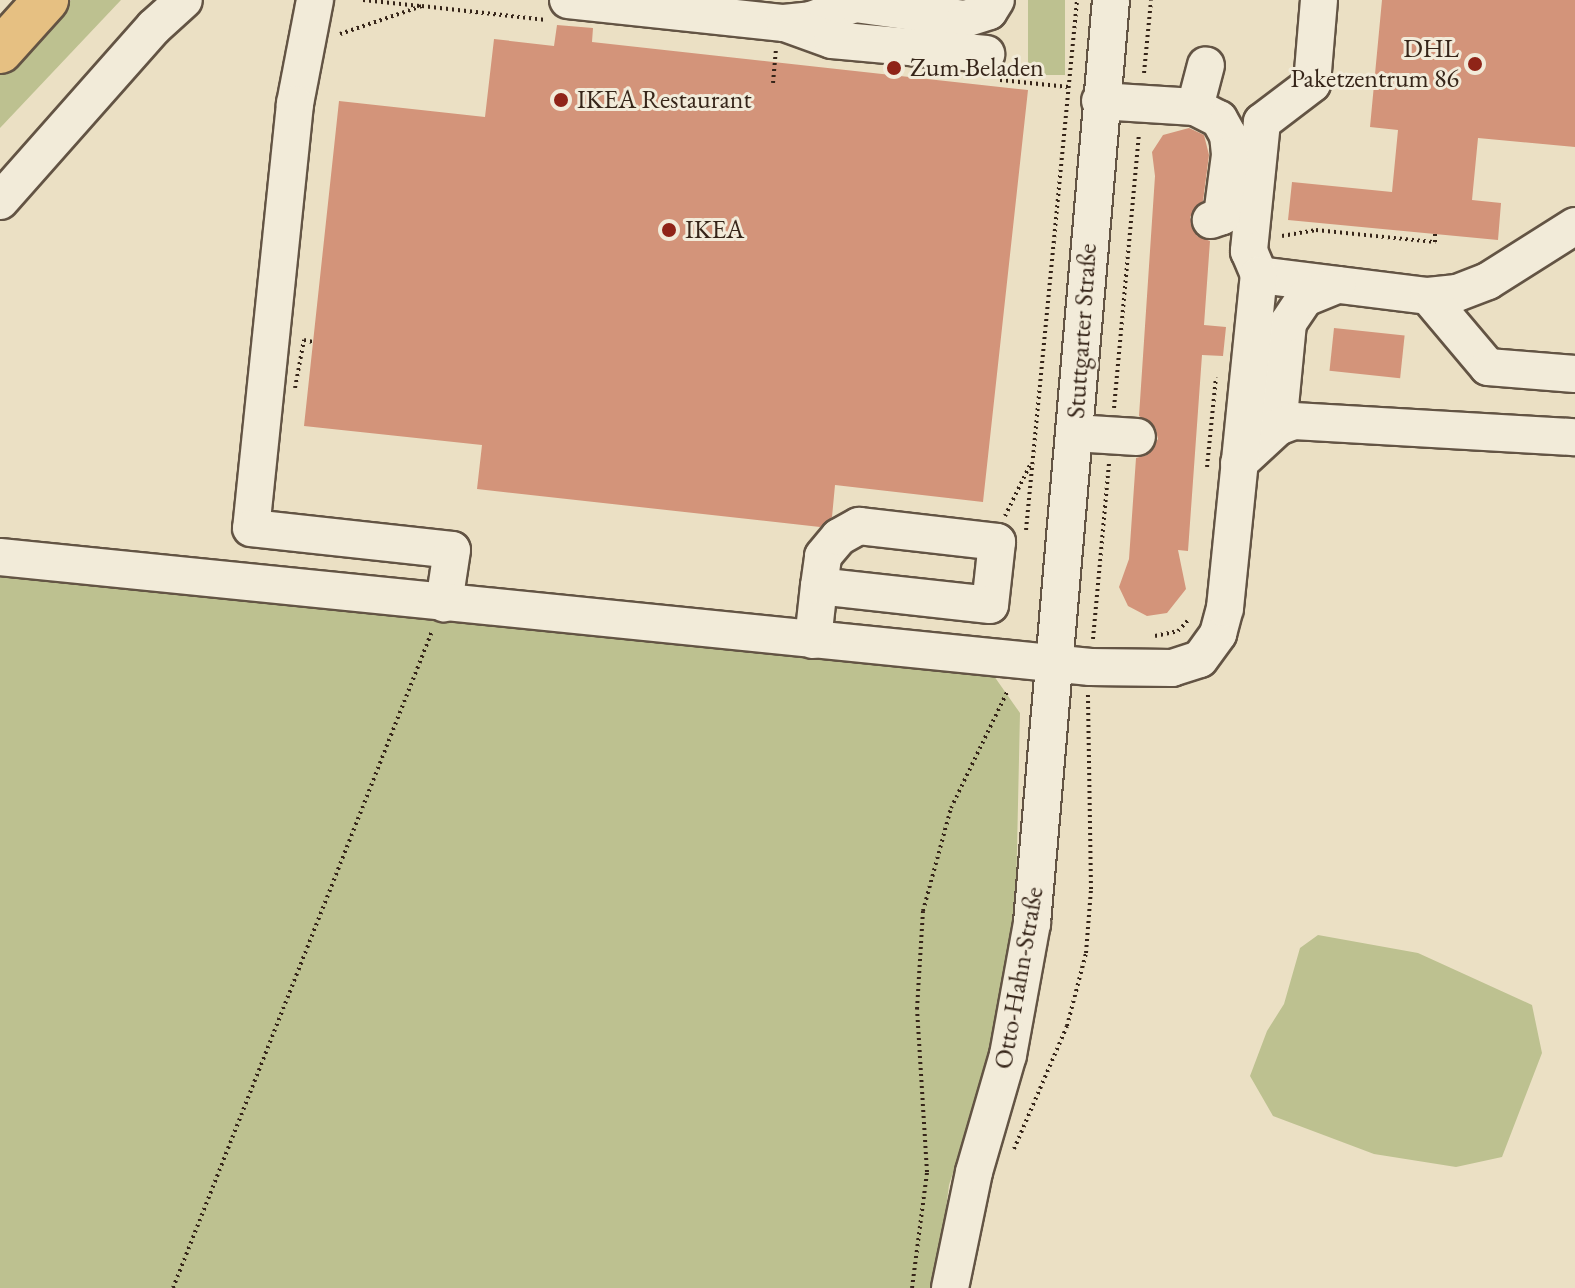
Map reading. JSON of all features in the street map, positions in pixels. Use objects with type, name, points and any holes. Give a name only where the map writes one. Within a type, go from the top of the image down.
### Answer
[{"type":"highway","points":[[0,51],[46,0]]},
{"type":"street","points":[[0,201],[154,27],[184,0]]},
{"type":"street","points":[[315,0],[295,104],[251,528],[452,550],[444,603]]},
{"type":"street","name":"Stuttgarter Straße","points":[[1056,663],[1074,433],[1085,94],[1111,0]]},
{"type":"street","points":[[0,557],[1056,663],[1172,668],[1200,659],[1218,634],[1225,608],[1223,466],[1259,275],[1249,251],[1262,122],[1312,84],[1319,0]]},
{"type":"street","points":[[564,11],[784,23],[811,20],[855,4],[965,19],[992,5]]},
{"type":"street","points":[[784,23],[832,40],[985,66],[992,5]]},
{"type":"street","points":[[1195,107],[1206,65]]},
{"type":"street","points":[[1085,94],[1195,107],[1219,119],[1228,135],[1224,207],[1219,219],[1211,220]]},
{"type":"street","points":[[1259,275],[1428,296],[1488,281],[1575,226]]},
{"type":"street","points":[[1278,427],[1288,323],[1305,298],[1338,285]]},
{"type":"street","points":[[1428,296],[1488,367],[1575,374]]},
{"type":"street","points":[[1223,466],[1278,427],[1294,421],[1575,437]]},
{"type":"street","points":[[1074,433],[1124,436]]},
{"type":"street","points":[[813,640],[819,586],[823,556],[839,537],[859,526],[1011,539],[990,605],[819,586]]},
{"type":"street","name":"Otto-Hahn-Straße","points":[[950,1288],[974,1172],[1021,995],[1056,663]]},
{"type":"path","points":[[363,0],[422,6],[564,11]]},
{"type":"path","points":[[1011,539],[1032,461],[1085,94],[1077,0]]},
{"type":"path","points":[[1096,618],[1124,436],[1141,103],[1151,0]]},
{"type":"path","points":[[325,39],[422,6]]},
{"type":"path","points":[[985,66],[1085,94]]},
{"type":"path","points":[[299,389],[304,340],[313,342]]},
{"type":"path","points":[[1217,370],[1223,466]]},
{"type":"path","points":[[1011,539],[1008,502],[1032,461]]},
{"type":"path","points":[[173,1288],[444,603]]},
{"type":"path","points":[[1144,639],[1178,631],[1198,610]]},
{"type":"path","points":[[1094,634],[1107,636]]},
{"type":"path","points":[[912,1288],[927,1172],[917,1009],[923,911],[951,808],[1004,702],[1012,659]]},
{"type":"green space","points":[[71,0],[121,0],[0,128],[0,72]]},
{"type":"green space","points":[[1028,0],[1065,0],[1065,75],[1028,75]]},
{"type":"green space","points":[[0,567],[258,590],[994,676],[1020,713],[1015,941],[997,1039],[949,1185],[936,1288],[0,1288]]},
{"type":"green space","points":[[1318,935],[1418,953],[1532,1005],[1542,1053],[1502,1157],[1456,1167],[1374,1154],[1273,1116],[1250,1076],[1267,1031],[1284,1004],[1300,948]]},
{"type":"building","name":"DHL Paketzentrum 86","points":[[1382,0],[1575,0],[1575,147],[1478,138],[1472,200],[1501,203],[1498,240],[1288,220],[1292,182],[1392,192],[1398,130],[1370,127]]},
{"type":"building","name":"IKEA","points":[[557,25],[593,28],[592,42],[1028,90],[983,502],[835,485],[832,517],[820,527],[477,489],[482,445],[304,426],[339,101],[485,117],[494,39],[554,46]]},
{"type":"building","points":[[1189,128],[1204,135],[1209,155],[1203,201],[1190,217],[1197,236],[1210,241],[1204,325],[1226,327],[1223,356],[1202,355],[1188,551],[1178,550],[1186,589],[1167,613],[1147,616],[1128,606],[1119,587],[1129,559],[1136,458],[1147,455],[1158,439],[1155,427],[1139,416],[1155,176],[1152,152],[1163,135]]},
{"type":"building","points":[[1334,328],[1405,335],[1400,378],[1330,371]]},
{"type":"place","name":"DHL Paketzentrum 86","points":[[1475,64]]},
{"type":"place","name":"Zum Beladen","points":[[894,68]]},
{"type":"place","name":"IKEA Restaurant","points":[[561,100]]},
{"type":"place","name":"IKEA","points":[[669,230]]}]
